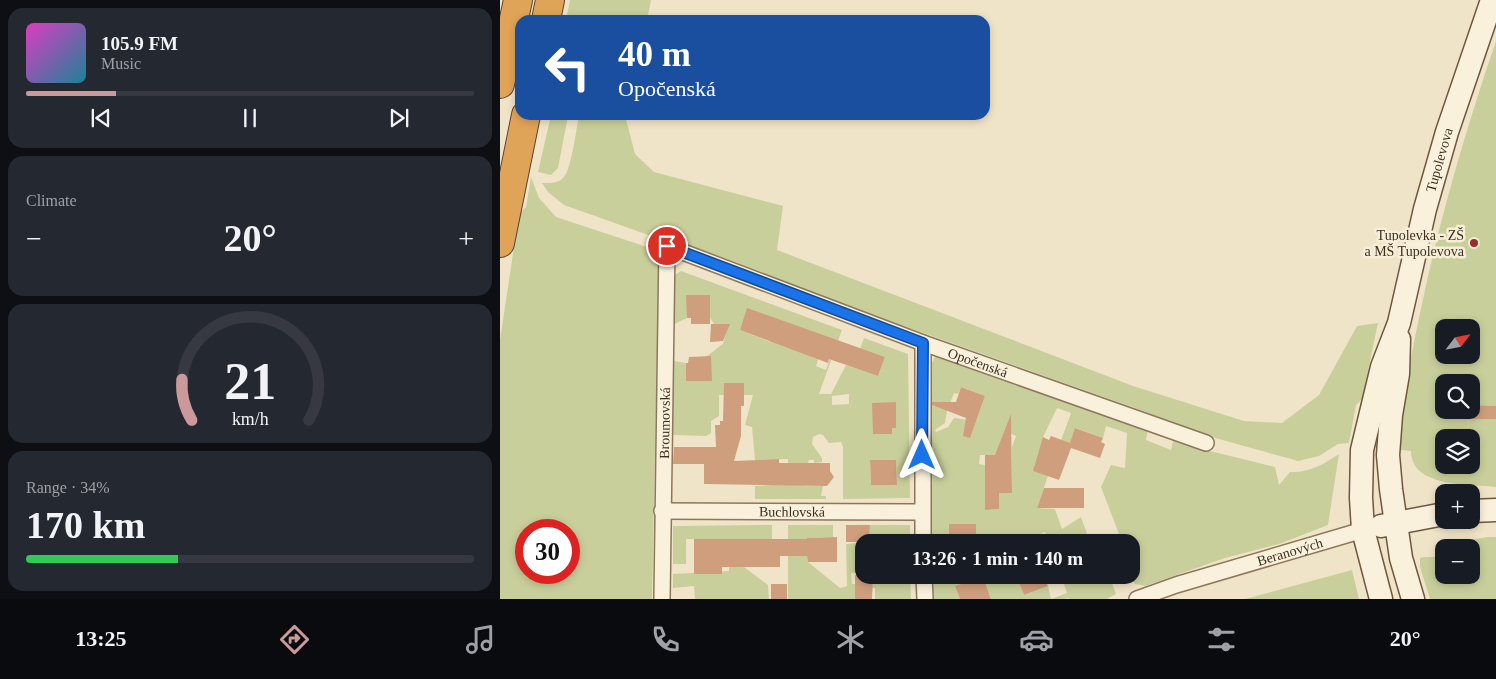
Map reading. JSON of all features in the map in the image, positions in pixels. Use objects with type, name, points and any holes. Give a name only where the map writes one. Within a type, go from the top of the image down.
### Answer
[{"type":"highway","points":[[500,84],[518,0]]},
{"type":"highway","points":[[547,15],[550,0]]},
{"type":"highway","points":[[500,244],[525,120]]},
{"type":"main road","name":"Tupolevova","points":[[1381,599],[1363,530],[1360,498],[1362,450],[1382,367],[1399,323],[1411,266],[1435,175],[1467,70],[1492,0]]},
{"type":"main road","name":"Tupolevova","points":[[1399,323],[1398,374],[1391,415],[1388,455],[1401,558],[1413,599]]},
{"type":"main road","points":[[1480,511],[1496,510]]},
{"type":"main road","name":"Beranových","points":[[1363,530],[1395,522],[1435,515]]},
{"type":"street","name":"Opočenská","points":[[667,246],[923,343],[1206,443]]},
{"type":"street","name":"Broumovská","points":[[662,599],[667,246]]},
{"type":"street","points":[[923,343],[923,534]]},
{"type":"street","name":"Buchlovská","points":[[662,511],[922,512]]},
{"type":"street","name":"Beranových","points":[[1138,599],[1176,585],[1363,530]]},
{"type":"street","points":[[924,584],[925,599]]},
{"type":"green space","points":[[570,0],[651,0],[648,15],[567,15]]},
{"type":"green space","points":[[1496,41],[1496,406],[1480,405],[1480,374],[1435,374],[1435,419],[1496,419],[1496,487],[1480,486],[1480,484],[1458,484],[1431,478],[1421,472],[1414,463],[1411,451],[1401,450],[1402,417],[1412,351],[1426,283],[1463,144]]},
{"type":"green space","points":[[550,120],[567,120],[558,168],[551,175],[538,172]]},
{"type":"green space","points":[[578,120],[626,120],[635,154],[654,172],[783,206],[777,250],[1133,386],[1244,421],[1282,423],[1319,395],[1357,326],[1378,323],[1362,399],[1356,405],[1349,443],[1338,444],[1319,456],[1298,461],[1208,436],[1135,408],[564,205],[548,192],[542,183],[554,183],[564,177],[567,173]]},
{"type":"green space","points":[[531,177],[539,198],[556,217],[659,251],[652,599],[500,599],[500,340],[519,214],[526,207]]},
{"type":"green space","points":[[681,271],[842,330],[819,394],[831,394],[846,365],[878,376],[885,357],[860,349],[864,338],[908,354],[910,498],[843,499],[843,447],[841,442],[829,443],[823,435],[819,434],[813,437],[812,444],[822,458],[822,462],[814,463],[814,460],[809,460],[808,463],[805,463],[804,486],[823,486],[821,496],[826,496],[826,499],[755,499],[755,486],[788,484],[788,459],[755,460],[752,427],[745,425],[753,395],[744,395],[744,383],[726,383],[726,395],[719,395],[719,416],[711,421],[711,433],[706,436],[673,435],[673,361],[686,363],[686,381],[711,381],[711,363],[707,363],[707,356],[724,343],[729,324],[714,324],[710,318],[710,295],[687,295],[687,318],[673,325],[673,276]],"holes":[[[748,309],[778,320],[770,342],[740,330]],[[821,351],[831,355],[826,370],[816,366]],[[849,394],[849,404],[832,405],[832,396]],[[873,403],[896,403],[896,427],[892,428],[892,434],[873,434]],[[870,460],[896,460],[897,485],[871,485]]]},
{"type":"green space","points":[[943,354],[1148,429],[1146,440],[1171,450],[1174,437],[1202,449],[1275,467],[1279,485],[1290,472],[1310,469],[1339,454],[1328,525],[1282,543],[1225,558],[1145,586],[1135,584],[1140,584],[1140,534],[1119,534],[1101,487],[1111,465],[1125,468],[1127,433],[1106,426],[1103,438],[1076,428],[1069,447],[1059,446],[1071,413],[1057,408],[1043,437],[1048,476],[1037,508],[1055,509],[1062,529],[1081,517],[1087,534],[1046,534],[1045,532],[1040,534],[975,534],[973,524],[949,524],[949,534],[930,534],[928,370],[935,357]],"holes":[[[961,387],[985,396],[976,421],[954,418],[948,427],[936,432],[935,430],[945,423],[947,411],[954,393],[958,394]],[[1005,431],[1016,436],[1012,447],[1012,493]],[[980,455],[994,455],[999,509],[986,510],[985,465],[979,464]]]},
{"type":"green space","points":[[772,525],[772,539],[743,539],[744,567],[768,585],[769,599],[695,599],[694,586],[673,588],[673,574],[729,571],[729,552],[709,548],[708,539],[686,539],[686,564],[673,564],[673,526]]},
{"type":"green space","points":[[788,525],[833,525],[833,537],[808,538],[793,556],[807,556],[808,562],[840,588],[847,586],[846,544],[855,543],[855,573],[851,573],[852,584],[910,584],[911,599],[875,599],[875,588],[856,588],[855,599],[788,599]]},
{"type":"green space","points":[[870,525],[910,525],[910,534],[869,534]]},
{"type":"green space","points":[[1496,537],[1496,599],[1430,599],[1420,567],[1420,558],[1435,557],[1435,584],[1480,584],[1480,539],[1475,539]]},
{"type":"green space","points":[[1352,570],[1359,599],[1245,599]]},
{"type":"green space","points":[[930,584],[961,584],[955,586],[960,599],[930,599]]},
{"type":"green space","points":[[986,584],[1020,584],[1024,595],[1048,586],[1051,599],[991,599]]},
{"type":"green space","points":[[1064,584],[1112,584],[1116,594],[1107,599],[1051,599],[1067,593]]},
{"type":"building","points":[[686,295],[710,295],[710,324],[691,324],[691,318],[687,318]]},
{"type":"building","points":[[747,308],[885,357],[878,376],[829,359],[828,363],[740,330]]},
{"type":"building","points":[[711,324],[730,324],[723,341],[710,342]]},
{"type":"building","points":[[711,356],[712,381],[686,381],[686,363],[688,363],[689,357]]},
{"type":"building","points":[[724,383],[744,383],[744,406],[741,406],[741,436],[734,461],[779,459],[779,463],[830,463],[830,471],[834,477],[827,486],[704,484],[704,464],[673,464],[674,447],[716,447],[715,425],[720,425],[720,421],[723,421]]},
{"type":"building","points":[[961,387],[985,396],[970,438],[963,436],[966,418],[932,405],[932,402],[956,402]]},
{"type":"building","points":[[896,402],[896,428],[892,428],[892,434],[873,434],[872,403]]},
{"type":"building","points":[[1480,405],[1496,406],[1496,419],[1480,419]]},
{"type":"building","points":[[1011,414],[1012,493],[999,493],[999,509],[985,510],[985,455],[995,455]]},
{"type":"building","points":[[1075,428],[1103,438],[1101,442],[1105,444],[1100,458],[1071,448],[1059,480],[1033,471],[1043,437],[1049,440],[1051,436],[1070,443]]},
{"type":"building","points":[[870,460],[896,460],[897,485],[871,485]]},
{"type":"building","points":[[1044,488],[1084,488],[1084,508],[1037,508]]},
{"type":"building","points":[[949,524],[976,524],[976,534],[949,534]]},
{"type":"building","points":[[846,525],[870,525],[869,534],[855,534],[855,542],[846,542]]},
{"type":"building","points":[[837,537],[837,562],[808,562],[807,556],[780,556],[780,567],[722,567],[722,574],[694,574],[694,539],[807,539]]},
{"type":"building","points":[[771,584],[787,584],[787,599],[771,599]]},
{"type":"building","points":[[855,584],[873,584],[872,599],[855,599]]},
{"type":"building","points":[[961,584],[986,584],[991,599],[960,599],[955,586]]},
{"type":"building","points":[[1020,584],[1047,584],[1048,586],[1024,595]]},
{"type":"place","name":"Tupolevka - ZŠ a MŠ Tupolevova","points":[[1474,243]]},
{"type":"route","points":[[667,246],[923,343],[922,455]]}]
